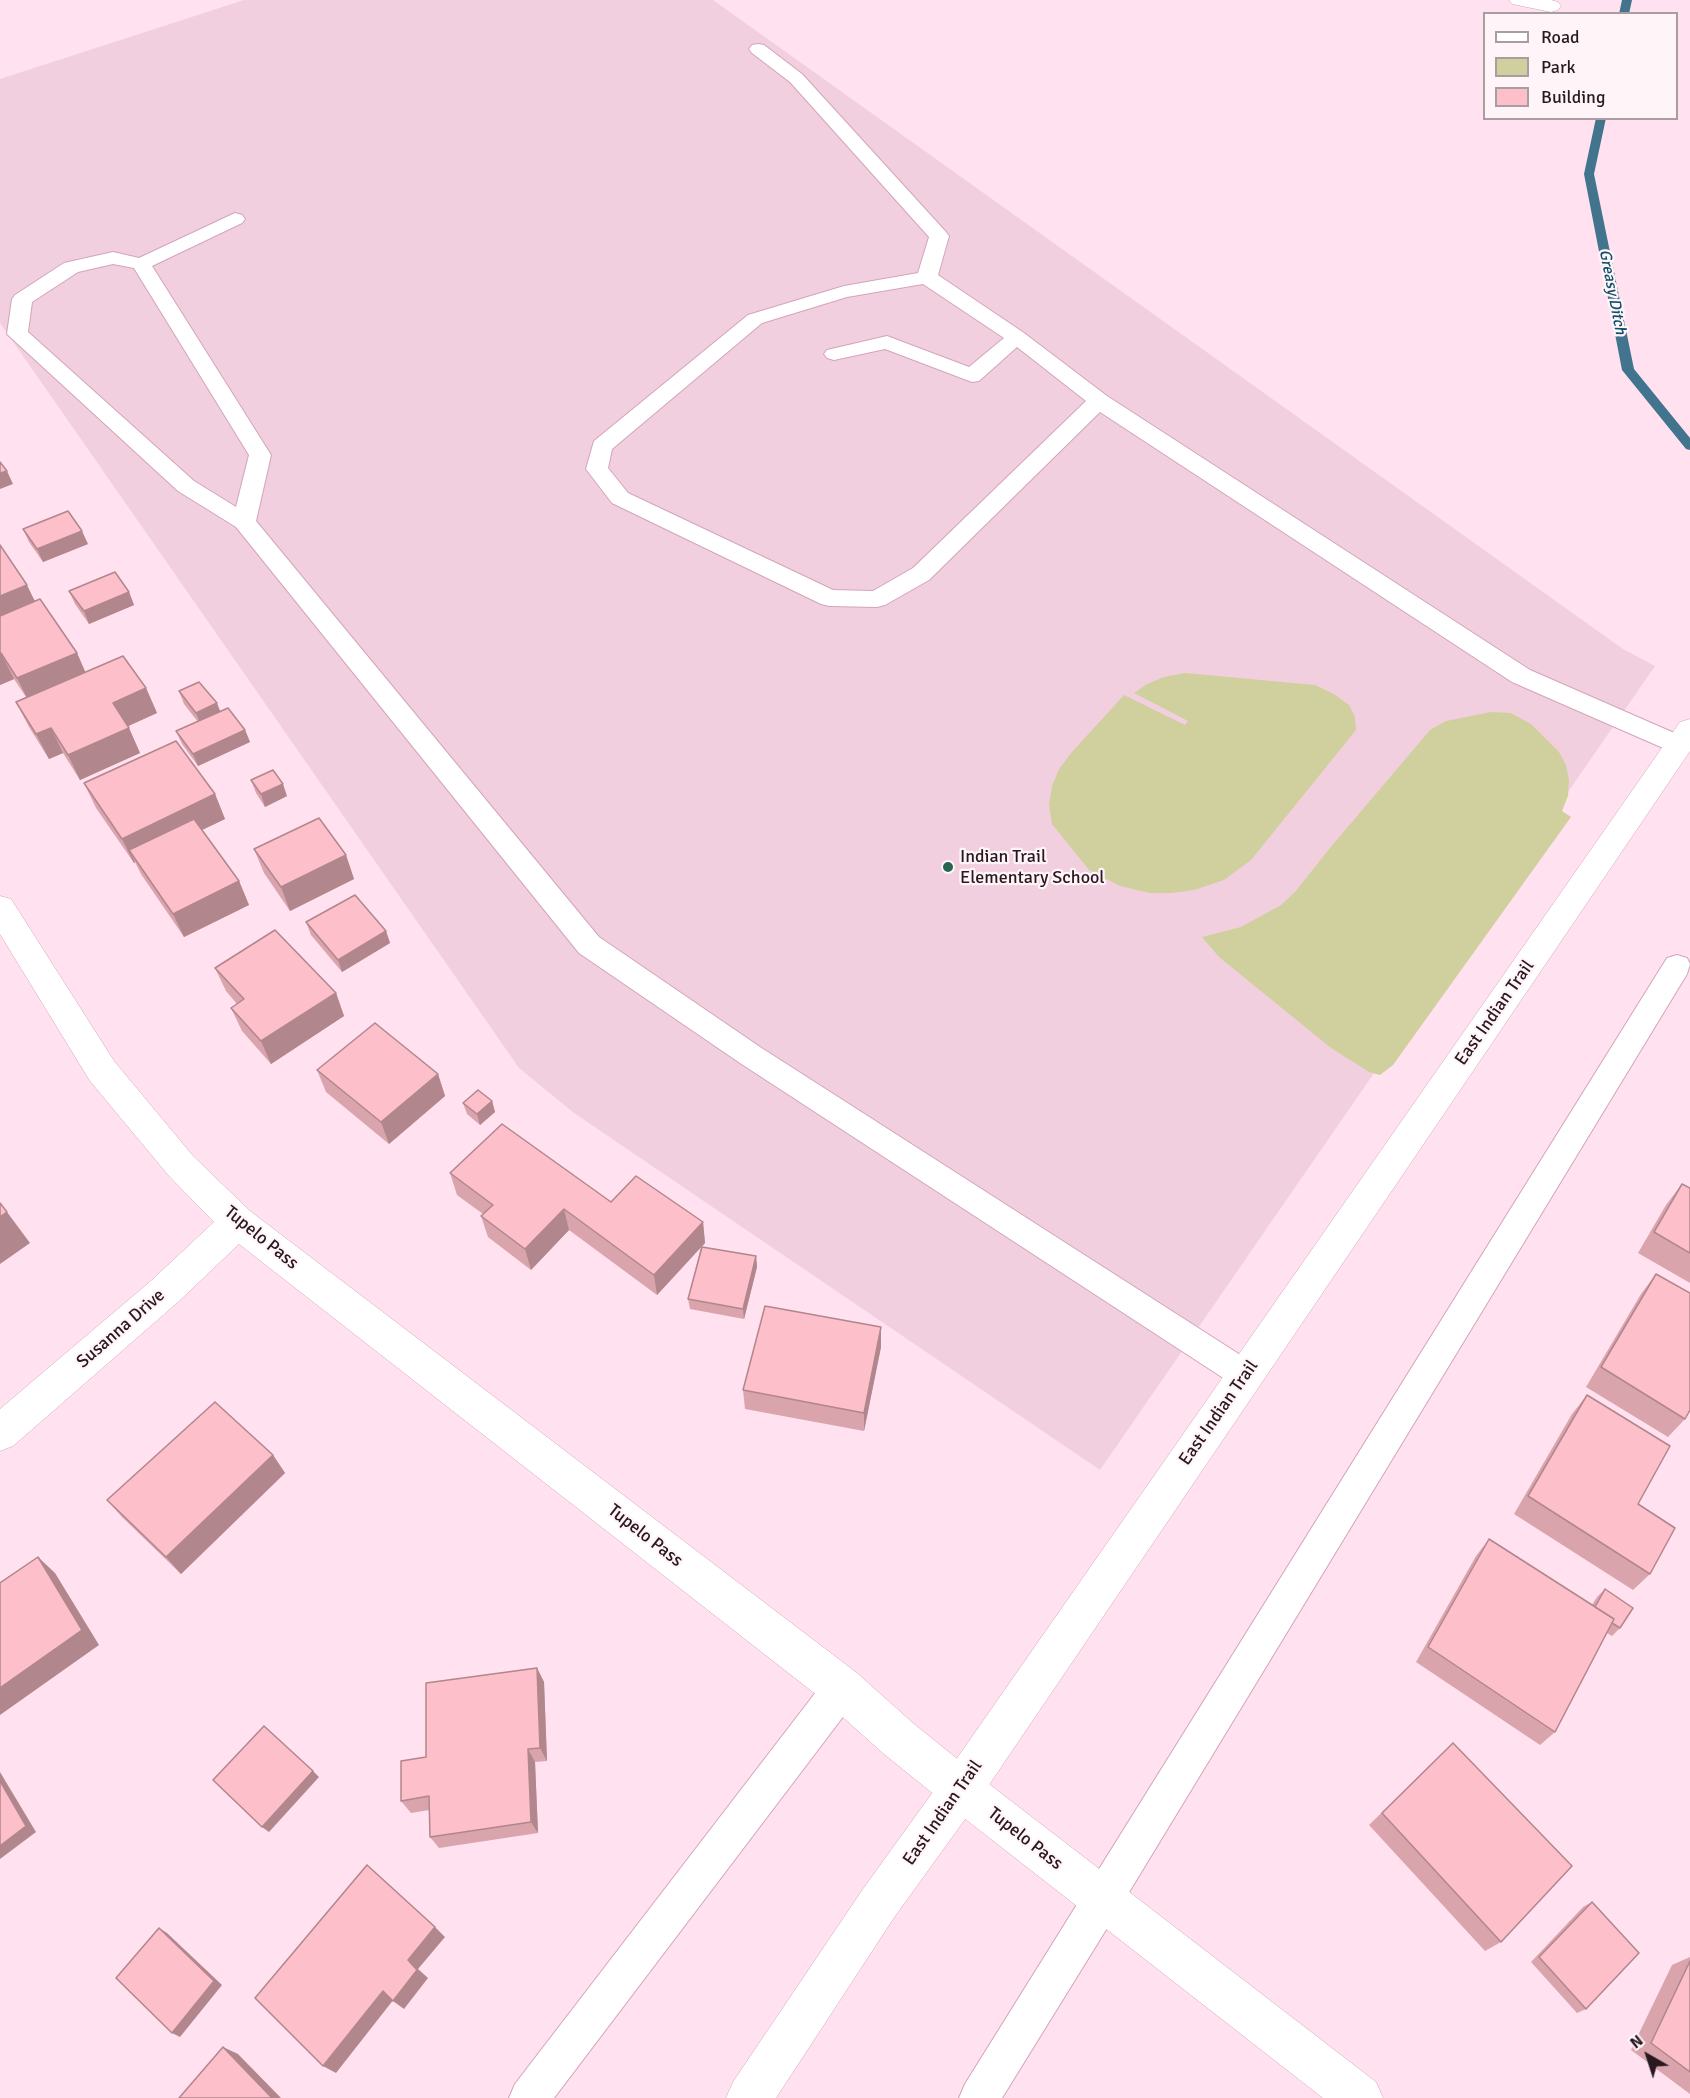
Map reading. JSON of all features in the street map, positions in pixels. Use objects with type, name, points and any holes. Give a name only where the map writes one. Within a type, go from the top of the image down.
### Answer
[{"type":"street","points":[[1519,0],[1551,6]]},
{"type":"street","name":"East Indian Trail","points":[[749,2098],[878,1904],[960,1789],[1685,737]]},
{"type":"street","name":"Tupelo Pass","points":[[0,908],[102,1071],[181,1166],[238,1222],[842,1688],[960,1789],[1360,2098]]},
{"type":"street","name":"Susanna Drive","points":[[0,1433],[165,1291],[238,1222]]},
{"type":"lane","points":[[758,49],[796,78],[939,236],[927,277]]},
{"type":"lane","points":[[235,219],[141,264],[113,258],[71,267],[22,299],[17,334],[186,486],[244,522],[589,945],[750,1055],[1245,1375]]},
{"type":"lane","points":[[141,264],[260,455],[244,522]]},
{"type":"lane","points":[[1099,400],[921,574],[877,599],[829,598],[620,498],[597,469],[602,446],[755,319],[844,292],[927,277],[1017,337],[1099,400],[1521,676],[1685,737]]},
{"type":"lane","points":[[834,354],[887,342],[972,376],[1017,337]]},
{"type":"lane","points":[[979,2098],[1104,1899],[1677,966]]},
{"type":"lane","points":[[529,2098],[842,1688]]},
{"type":"shaded area","name":"Indian Trail Elementary School","points":[[244,0],[713,0],[1623,649],[1655,666],[1100,1470],[574,1113],[519,1068],[0,323],[0,79]]},
{"type":"green space","points":[[1185,673],[1315,685],[1334,694],[1349,705],[1355,717],[1356,730],[1251,860],[1224,880],[1194,890],[1150,893],[1120,886],[1089,870],[1052,824],[1049,805],[1052,786],[1059,769],[1072,752],[1124,695],[1185,725],[1188,721],[1134,693],[1147,684],[1164,677]]},
{"type":"green space","points":[[1491,712],[1511,713],[1531,724],[1559,752],[1566,765],[1569,780],[1568,796],[1562,811],[1571,817],[1393,1065],[1380,1075],[1369,1072],[1331,1048],[1219,957],[1202,937],[1241,927],[1281,905],[1295,892],[1430,730],[1446,721]]},
{"type":"building","points":[[0,462],[7,471],[0,473]]},
{"type":"building","points":[[68,511],[82,531],[37,549],[23,529]]},
{"type":"building","points":[[0,545],[27,585],[0,596]]},
{"type":"building","points":[[115,572],[129,592],[84,611],[69,591]]},
{"type":"building","points":[[40,599],[77,653],[17,678],[0,654],[0,616]]},
{"type":"building","points":[[123,656],[146,688],[113,703],[129,728],[68,755],[51,728],[36,734],[16,702]]},
{"type":"building","points":[[199,682],[217,703],[196,713],[179,691]]},
{"type":"building","points":[[228,708],[245,730],[193,754],[176,731]]},
{"type":"building","points":[[176,741],[215,794],[122,839],[84,783]]},
{"type":"building","points":[[273,770],[283,784],[261,794],[251,780]]},
{"type":"building","points":[[319,818],[346,855],[281,887],[254,849]]},
{"type":"building","points":[[194,819],[239,881],[173,914],[129,850]]},
{"type":"building","points":[[355,895],[386,931],[338,960],[306,922]]},
{"type":"building","points":[[275,930],[336,993],[261,1041],[231,1008],[244,999],[215,968]]},
{"type":"building","points":[[375,1023],[438,1074],[381,1122],[317,1070]]},
{"type":"building","points":[[478,1090],[492,1101],[477,1114],[463,1103]]},
{"type":"building","points":[[502,1124],[611,1202],[636,1176],[703,1222],[654,1275],[564,1209],[525,1249],[481,1216],[493,1205],[450,1173]]},
{"type":"building","points":[[1682,1184],[1690,1188],[1690,1253],[1654,1232]]},
{"type":"building","points":[[0,1203],[7,1212],[0,1217]]},
{"type":"building","points":[[702,1247],[756,1256],[743,1309],[688,1299]]},
{"type":"building","points":[[1656,1274],[1690,1293],[1690,1410],[1685,1419],[1601,1367]]},
{"type":"building","points":[[765,1306],[881,1327],[864,1413],[743,1390]]},
{"type":"building","points":[[1587,1395],[1670,1446],[1638,1504],[1675,1528],[1650,1574],[1528,1496]]},
{"type":"building","points":[[215,1402],[273,1455],[166,1557],[107,1500]]},
{"type":"building","points":[[1489,1539],[1614,1619],[1555,1732],[1428,1647]]},
{"type":"building","points":[[38,1557],[82,1630],[0,1688],[0,1583]]},
{"type":"building","points":[[1605,1589],[1633,1608],[1620,1628],[1612,1623],[1614,1619],[1595,1607]]},
{"type":"building","points":[[537,1668],[540,1748],[528,1749],[531,1822],[430,1837],[429,1796],[401,1801],[401,1761],[426,1757],[426,1683]]},
{"type":"building","points":[[264,1726],[313,1771],[262,1827],[213,1780]]},
{"type":"building","points":[[1453,1743],[1572,1866],[1501,1942],[1382,1813]]},
{"type":"building","points":[[0,1781],[26,1826],[0,1846]]},
{"type":"building","points":[[367,1865],[435,1927],[408,1960],[417,1970],[393,2001],[383,1991],[323,2066],[255,1998]]},
{"type":"building","points":[[1592,1902],[1639,1953],[1586,2009],[1539,1957]]},
{"type":"building","points":[[159,1928],[214,1981],[172,2033],[116,1978]]},
{"type":"building","points":[[1690,1961],[1690,2072],[1651,2043]]},
{"type":"building","points":[[223,2047],[272,2098],[179,2098]]},
{"type":"waterway","name":"Greasy Ditch","points":[[1624,12],[1627,0]]},
{"type":"waterway","name":"Greasy Ditch","points":[[1601,120],[1589,174],[1628,370],[1690,446]]},
{"type":"place","name":"Indian Trail Elementary School","points":[[948,867]]}]
